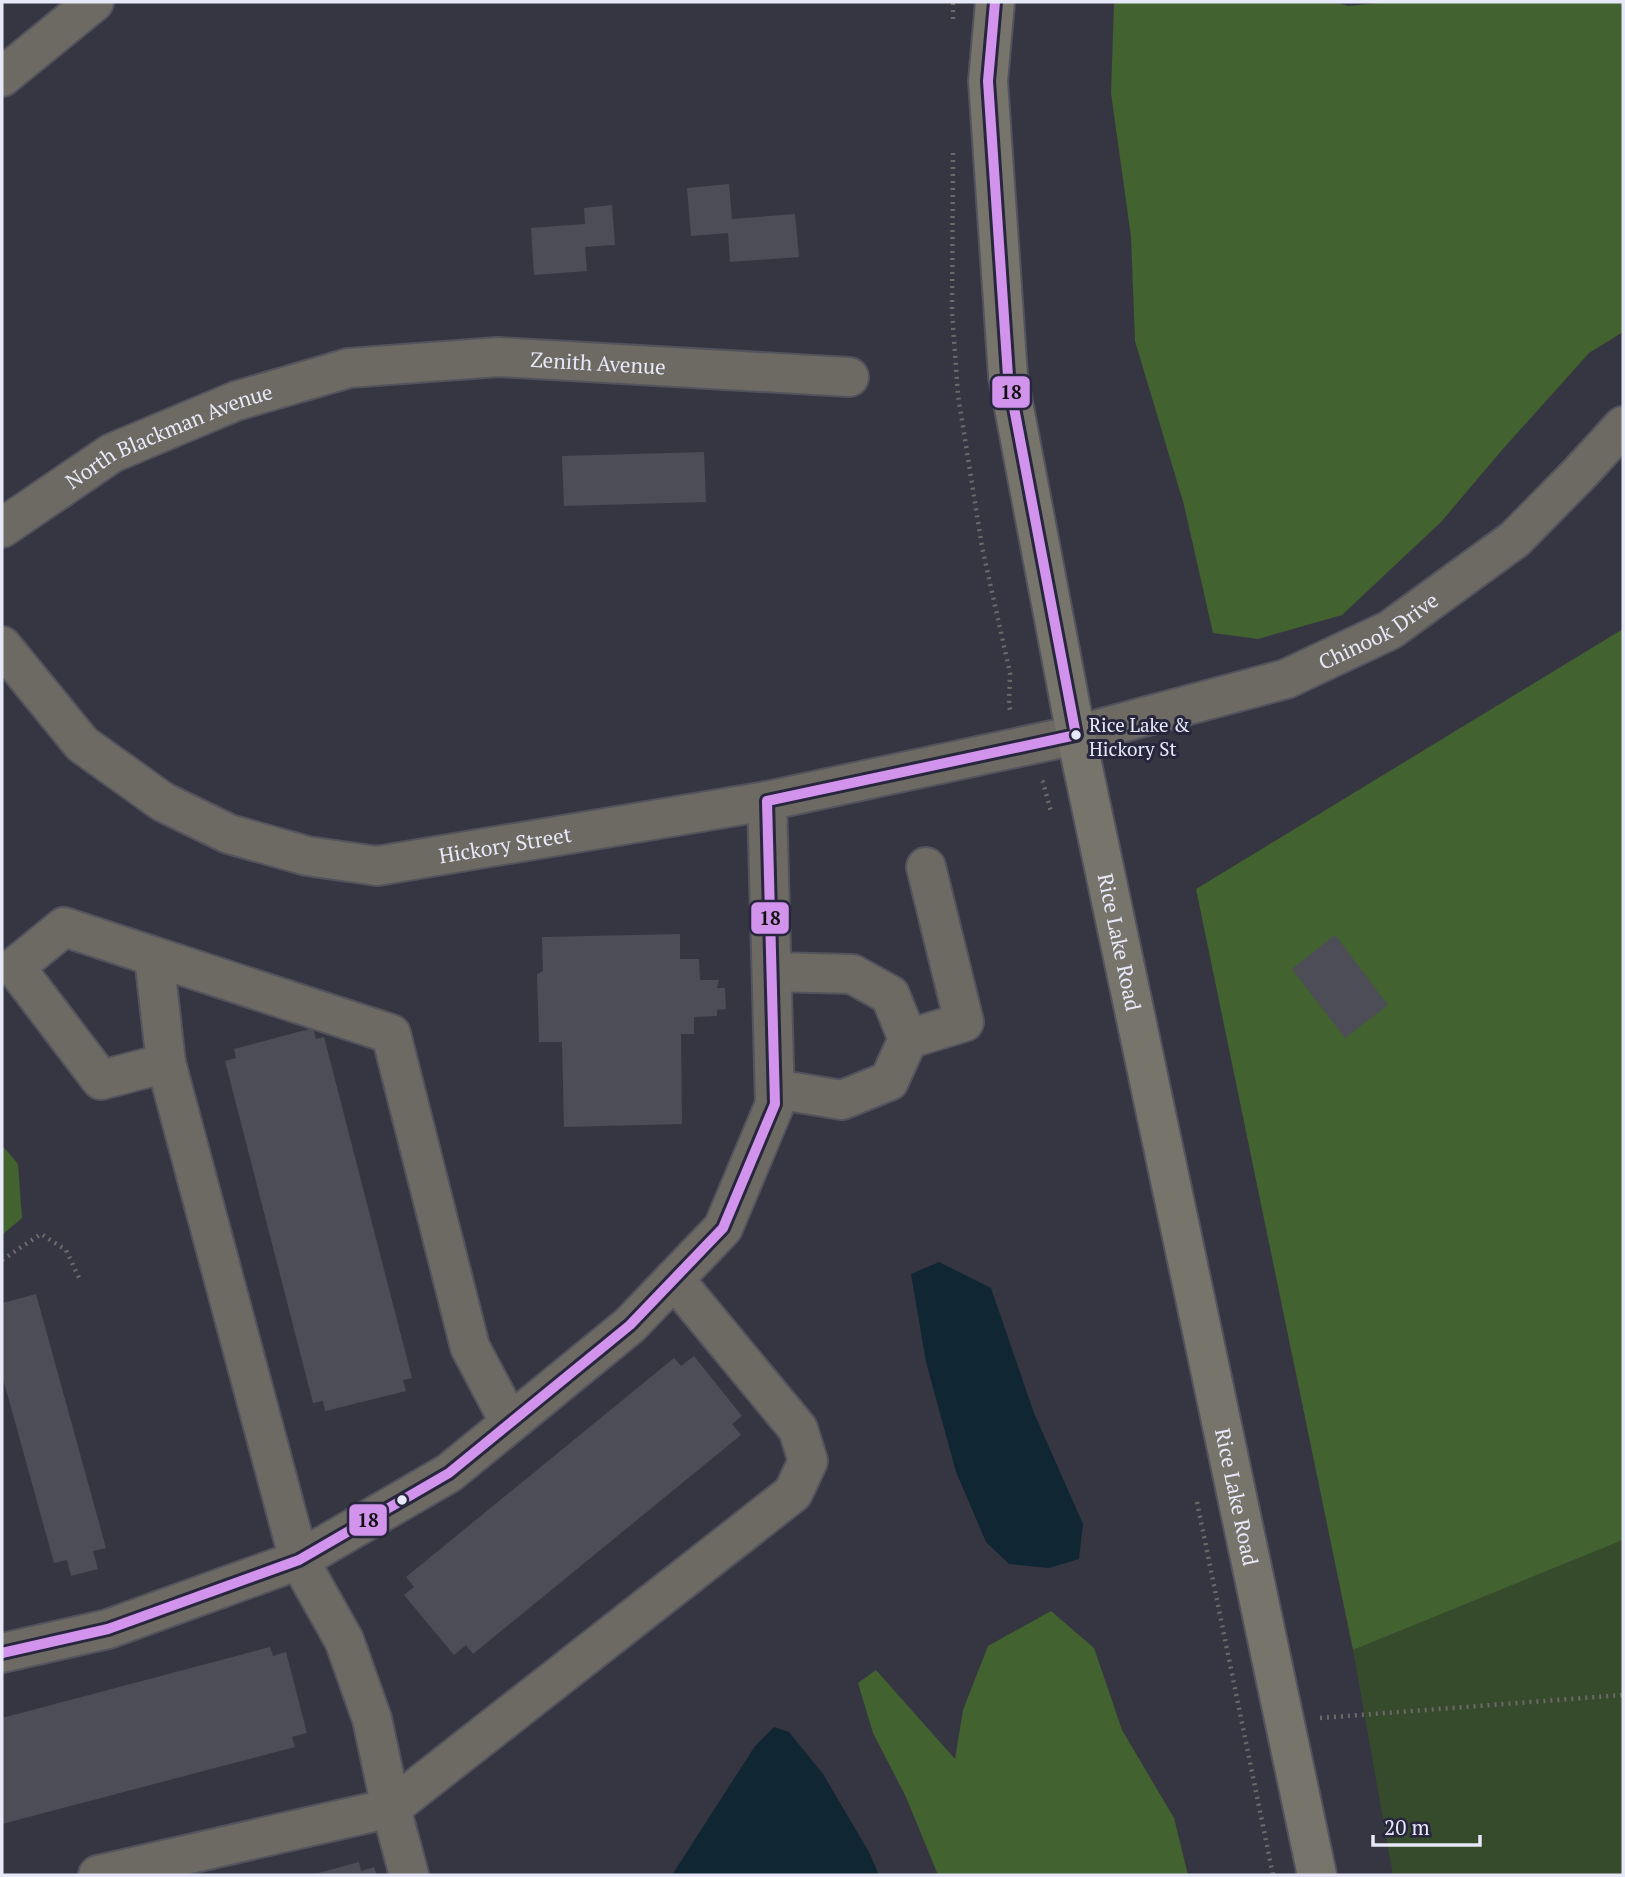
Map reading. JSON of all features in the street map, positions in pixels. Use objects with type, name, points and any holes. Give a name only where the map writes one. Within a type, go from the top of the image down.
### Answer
[{"type":"main road","name":"Rice Lake Road","points":[[995,2],[988,81],[1008,376],[1076,735],[1317,1875]]},
{"type":"street","points":[[2,77],[94,2]]},
{"type":"street","name":"Zenith Avenue","points":[[349,368],[498,357],[849,377]]},
{"type":"street","name":"North Blackman Avenue","points":[[2,528],[111,453],[236,401],[349,368]]},
{"type":"street","name":"Chinook Drive","points":[[1076,735],[1286,679],[1390,630],[1515,539],[1623,426]]},
{"type":"street","name":"Hickory Street","points":[[2,646],[82,744],[163,802],[229,834],[307,856],[377,866],[767,801],[1076,735]]},
{"type":"street","points":[[2,1653],[108,1629],[299,1560],[449,1473],[630,1325],[723,1228],[775,1104],[783,963],[767,801]]},
{"type":"street","points":[[908,1039],[964,1022],[926,867]]},
{"type":"street","points":[[166,1063],[101,1080],[15,967],[64,927],[391,1034],[470,1347],[510,1423]]},
{"type":"street","points":[[154,957],[166,1063],[299,1560],[344,1640],[372,1720],[409,1875]]},
{"type":"street","points":[[775,1089],[842,1100],[889,1081],[908,1039],[890,995],[852,974],[783,963]]},
{"type":"street","points":[[98,1875],[391,1808],[793,1493],[808,1461],[798,1429],[674,1279]]},
{"type":"path","points":[[2,1260],[41,1234],[66,1250],[79,1278]]},
{"type":"path","points":[[1284,1721],[1623,1695]]},
{"type":"green space","points":[[1335,2],[1348,6],[1389,2],[1623,2],[1623,332],[1589,353],[1441,522],[1342,615],[1258,639],[1213,633],[1184,505],[1135,341],[1131,237],[1111,93],[1114,4]]},
{"type":"green space","points":[[1623,629],[1623,1540],[1353,1650],[1196,889]]},
{"type":"green space","points":[[2,1145],[18,1164],[22,1218],[2,1235]]},
{"type":"green space","points":[[1623,1540],[1623,1875],[1393,1875],[1353,1650]]},
{"type":"green space","points":[[1051,1611],[1094,1648],[1122,1730],[1174,1818],[1188,1875],[938,1875],[906,1797],[873,1733],[858,1683],[876,1670],[955,1759],[963,1710],[988,1646]]},
{"type":"water","points":[[939,1262],[991,1288],[1034,1413],[1083,1524],[1079,1559],[1049,1568],[1009,1564],[986,1542],[956,1472],[926,1362],[911,1274]]},
{"type":"water","points":[[774,1727],[789,1732],[823,1774],[869,1852],[879,1875],[672,1875],[755,1746]]},
{"type":"building","points":[[729,184],[732,219],[795,214],[799,257],[730,262],[728,233],[691,236],[687,188]]},
{"type":"building","points":[[612,205],[615,245],[585,247],[587,271],[534,275],[531,228],[585,224],[584,208]]},
{"type":"building","points":[[704,452],[706,502],[564,506],[562,456]]},
{"type":"building","points":[[680,934],[680,959],[699,959],[700,980],[719,980],[717,988],[725,988],[726,1009],[717,1010],[717,1016],[694,1017],[694,1034],[681,1034],[682,1124],[564,1127],[562,1042],[539,1042],[537,974],[543,971],[542,937]]},
{"type":"building","points":[[1335,935],[1388,1005],[1345,1038],[1292,969]]},
{"type":"building","points":[[313,1028],[316,1039],[324,1037],[412,1378],[403,1380],[406,1391],[325,1411],[323,1401],[313,1403],[225,1061],[236,1058],[234,1049]]},
{"type":"building","points":[[36,1294],[106,1548],[93,1551],[98,1569],[71,1576],[67,1560],[54,1563],[2,1375],[2,1303]]},
{"type":"building","points":[[694,1356],[742,1416],[732,1424],[741,1435],[473,1654],[466,1645],[454,1655],[404,1595],[414,1587],[406,1577],[674,1358],[681,1366]]},
{"type":"building","points":[[270,1647],[273,1656],[286,1652],[307,1733],[292,1737],[295,1747],[2,1824],[2,1718]]},
{"type":"building","points":[[359,1862],[361,1871],[374,1867],[377,1875],[311,1875]]},
{"type":"transit line","name":"18","points":[[2,1653],[108,1629],[299,1560],[449,1473],[630,1325],[723,1228],[775,1104],[767,801],[1076,735],[1008,376],[988,81],[995,2]]},
{"type":"place","name":"Rice Lake & Hickory St","points":[[1076,735]]}]
